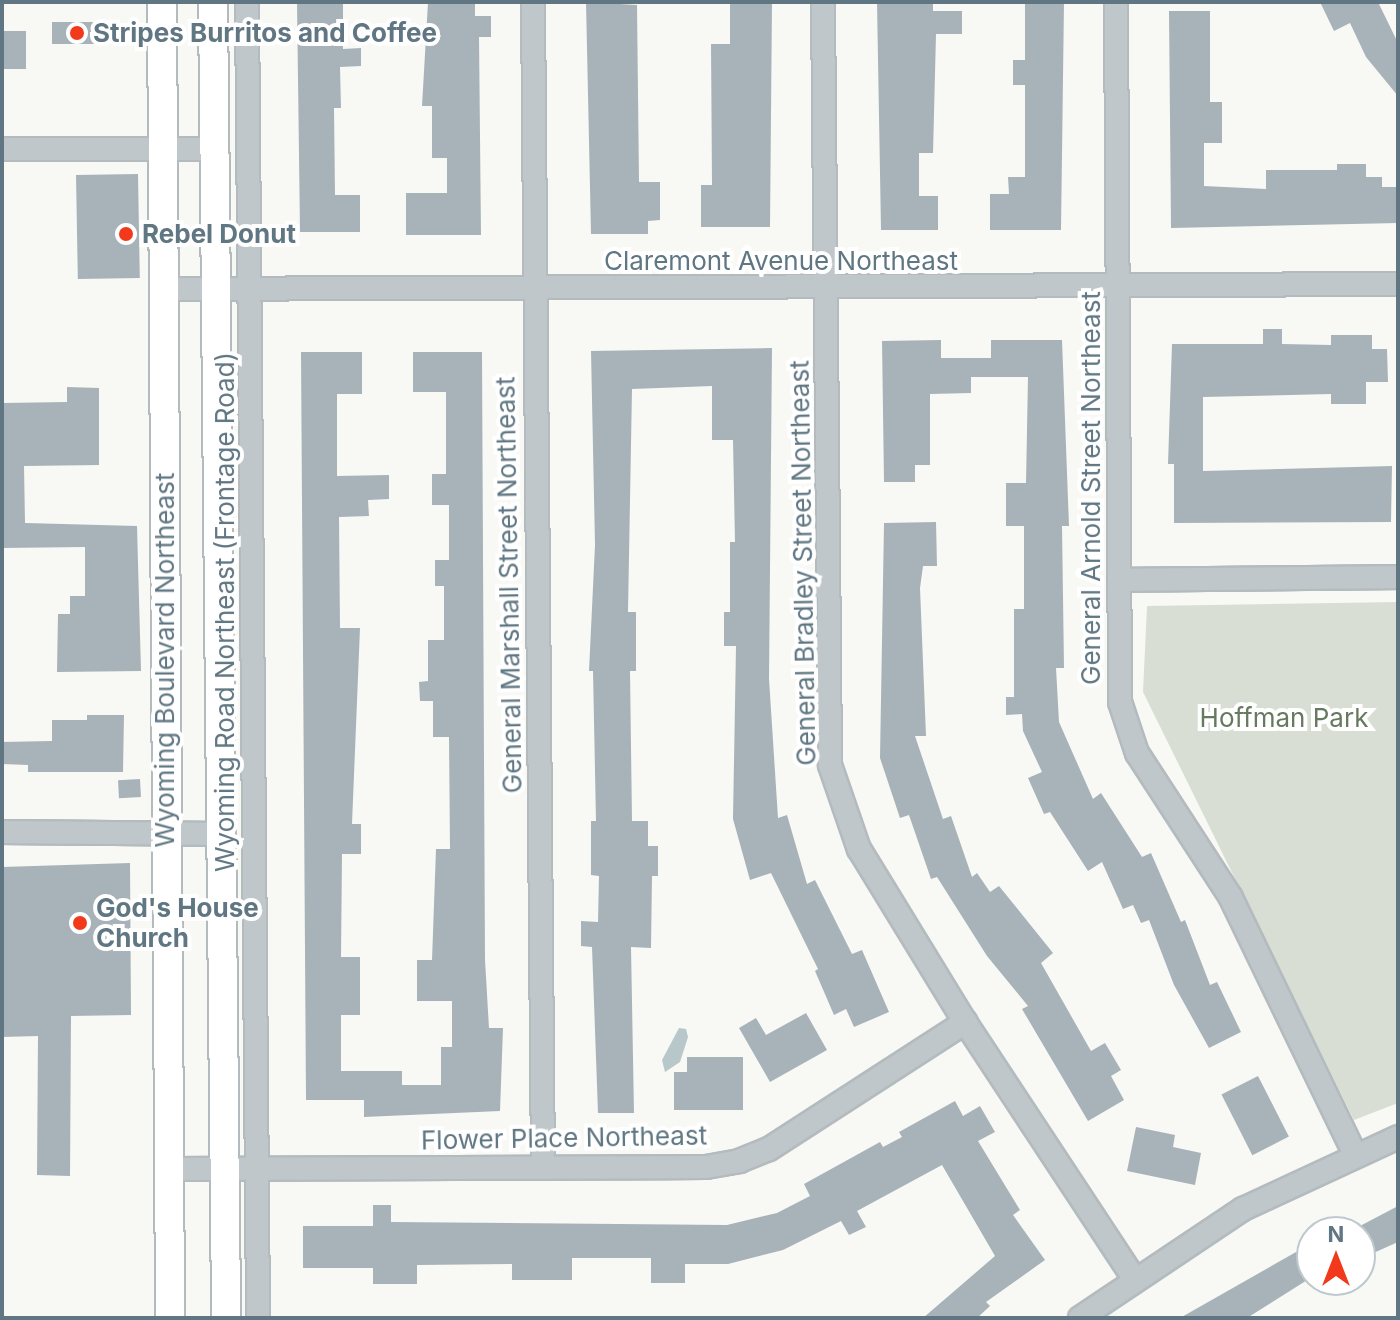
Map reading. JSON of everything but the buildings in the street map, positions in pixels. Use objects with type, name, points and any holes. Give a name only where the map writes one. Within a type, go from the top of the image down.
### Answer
[{"type":"main road","name":"Wyoming Boulevard Northeast","points":[[162,2],[170,1318]]},
{"type":"main road","name":"Wyoming Boulevard Northeast","points":[[213,2],[217,834],[226,1318]]},
{"type":"street","name":"Wyoming Road Northeast (Frontage Road)","points":[[247,2],[258,1318]]},
{"type":"street","name":"General Marshall Street Northeast","points":[[533,2],[543,1168]]},
{"type":"street","name":"General Bradley Street Northeast","points":[[823,2],[830,765],[859,849],[965,1022],[1134,1278]]},
{"type":"street","name":"General Arnold Street Northeast","points":[[1116,2],[1120,702],[1137,753],[1231,898],[1355,1155]]},
{"type":"street","points":[[2,149],[214,149]]},
{"type":"street","name":"Claremont Avenue Northeast","points":[[165,289],[828,289],[1398,284]]},
{"type":"street","points":[[1119,580],[1398,577]]},
{"type":"street","points":[[2,832],[217,834]]},
{"type":"street","name":"Flower Place Northeast","points":[[170,1169],[706,1167],[739,1161],[769,1149],[965,1022]]},
{"type":"street","points":[[1080,1318],[1134,1278],[1243,1209],[1398,1137]]},
{"type":"green space","name":"Hoffman Park","points":[[1398,602],[1398,1103],[1354,1120],[1143,692],[1147,606]]},
{"type":"shaded area","points":[[679,1028],[686,1029],[688,1037],[680,1062],[665,1072],[662,1060]]},
{"type":"place","name":"Stripes Burritos and Coffee","points":[[77,33]]},
{"type":"place","name":"Rebel Donut","points":[[126,234]]},
{"type":"place","name":"God's House Church","points":[[80,923]]}]
